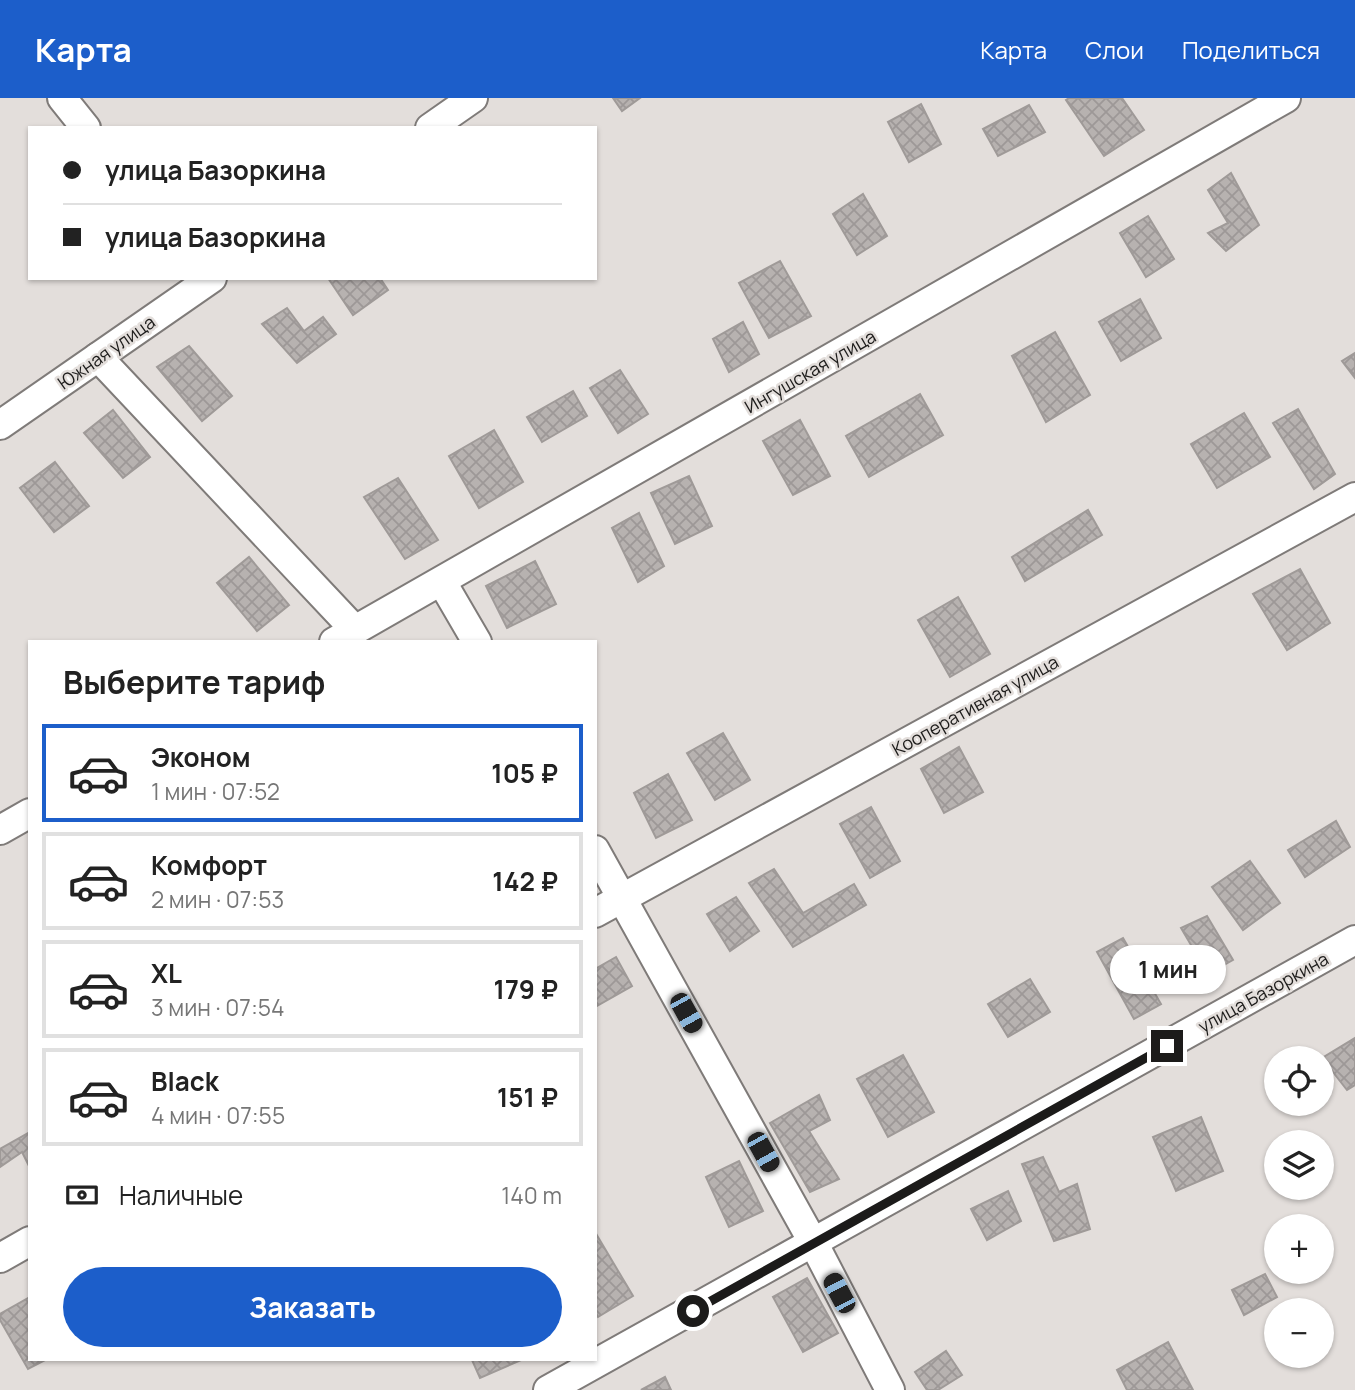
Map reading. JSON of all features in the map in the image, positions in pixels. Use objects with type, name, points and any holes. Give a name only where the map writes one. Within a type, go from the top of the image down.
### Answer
[{"type":"street","points":[[62,98],[84,126]]},
{"type":"street","points":[[433,126],[473,98]]},
{"type":"street","name":"Ингушская улица","points":[[345,636],[1286,98]]},
{"type":"street","name":"Южная улица","points":[[0,425],[206,280]]},
{"type":"street","points":[[98,357],[345,636]]},
{"type":"street","name":"Кооперативная улица","points":[[597,912],[1355,497]]},
{"type":"street","points":[[442,582],[476,640]]},
{"type":"street","points":[[0,830],[28,814]]},
{"type":"street","points":[[597,853],[814,1244],[890,1390]]},
{"type":"street","name":"улица Базоркина","points":[[548,1390],[1355,940]]},
{"type":"street","points":[[0,1258],[28,1242]]},
{"type":"building","points":[[613,98],[640,98],[622,111]]},
{"type":"building","points":[[1122,98],[1144,130],[1104,156],[1066,100]]},
{"type":"building","points":[[921,104],[941,144],[909,162],[888,122]]},
{"type":"building","points":[[1029,105],[1045,132],[998,156],[983,129]]},
{"type":"building","points":[[1231,173],[1259,225],[1226,251],[1208,233],[1228,223],[1208,190]]},
{"type":"building","points":[[863,194],[887,236],[857,255],[833,214]]},
{"type":"building","points":[[1148,216],[1174,259],[1146,277],[1120,233]]},
{"type":"building","points":[[780,261],[811,316],[769,338],[739,283]]},
{"type":"building","points":[[329,280],[381,280],[388,290],[353,315]]},
{"type":"building","points":[[1140,299],[1161,338],[1121,361],[1099,322]]},
{"type":"building","points":[[287,308],[304,331],[323,317],[336,334],[297,363],[262,324]]},
{"type":"building","points":[[743,322],[759,354],[729,372],[713,339]]},
{"type":"building","points":[[1055,332],[1090,395],[1046,422],[1012,356]]},
{"type":"building","points":[[189,346],[232,396],[202,421],[157,367]]},
{"type":"building","points":[[1355,353],[1355,378],[1342,361]]},
{"type":"building","points":[[620,370],[648,414],[618,433],[590,388]]},
{"type":"building","points":[[573,391],[587,416],[542,442],[527,417]]},
{"type":"building","points":[[920,394],[943,435],[869,477],[846,436]]},
{"type":"building","points":[[1298,409],[1335,474],[1314,489],[1273,423]]},
{"type":"building","points":[[113,410],[150,457],[123,478],[84,433]]},
{"type":"building","points":[[1244,413],[1270,457],[1217,488],[1191,444]]},
{"type":"building","points":[[800,420],[830,476],[793,495],[763,441]]},
{"type":"building","points":[[494,430],[523,482],[479,508],[449,456]]},
{"type":"building","points":[[55,462],[89,506],[54,532],[20,488]]},
{"type":"building","points":[[689,476],[712,526],[675,544],[651,493]]},
{"type":"building","points":[[398,478],[438,540],[405,559],[364,497]]},
{"type":"building","points":[[1088,510],[1102,535],[1025,581],[1012,557]]},
{"type":"building","points":[[639,513],[664,566],[638,582],[612,528]]},
{"type":"building","points":[[249,557],[289,605],[257,631],[217,583]]},
{"type":"building","points":[[535,561],[556,604],[507,628],[486,586]]},
{"type":"building","points":[[1300,569],[1330,623],[1287,650],[1253,594]]},
{"type":"building","points":[[958,597],[990,654],[950,677],[918,620]]},
{"type":"building","points":[[723,733],[750,780],[715,800],[687,753]]},
{"type":"building","points":[[959,747],[983,792],[944,813],[921,769]]},
{"type":"building","points":[[668,774],[692,820],[656,838],[634,793]]},
{"type":"building","points":[[871,807],[900,861],[870,878],[840,824]]},
{"type":"building","points":[[1336,821],[1350,847],[1305,877],[1288,850]]},
{"type":"building","points":[[1250,861],[1280,903],[1243,930],[1212,887]]},
{"type":"building","points":[[774,869],[803,913],[854,884],[866,905],[793,947],[749,883]]},
{"type":"building","points":[[736,897],[759,931],[730,951],[707,914]]},
{"type":"building","points":[[1207,916],[1233,960],[1208,974],[1181,928]]},
{"type":"building","points":[[1123,938],[1161,1004],[1134,1019],[1097,952]]},
{"type":"building","points":[[616,957],[632,986],[597,1006],[597,968]]},
{"type":"building","points":[[1030,979],[1050,1012],[1008,1037],[988,1004]]},
{"type":"building","points":[[1355,1038],[1355,1085],[1347,1090],[1334,1073],[1334,1051]]},
{"type":"building","points":[[903,1055],[934,1112],[888,1137],[857,1079]]},
{"type":"building","points":[[819,1095],[830,1120],[809,1131],[839,1179],[810,1192],[770,1123]]},
{"type":"building","points":[[1201,1117],[1223,1171],[1176,1191],[1153,1137]]},
{"type":"building","points":[[28,1133],[28,1164],[22,1152],[0,1167],[0,1149]]},
{"type":"building","points":[[1043,1157],[1059,1192],[1077,1184],[1090,1229],[1054,1241],[1022,1164]]},
{"type":"building","points":[[739,1161],[763,1211],[729,1227],[706,1177]]},
{"type":"building","points":[[1008,1191],[1021,1221],[987,1240],[971,1209]]},
{"type":"building","points":[[597,1235],[633,1296],[597,1315]]},
{"type":"building","points":[[1264,1274],[1264,1284],[1270,1284],[1277,1297],[1264,1298],[1264,1304],[1244,1315],[1232,1290]]},
{"type":"building","points":[[807,1278],[838,1333],[803,1352],[773,1297]]},
{"type":"building","points":[[28,1298],[28,1361],[43,1361],[28,1369],[0,1320],[0,1314]]},
{"type":"building","points":[[1168,1342],[1193,1390],[1127,1390],[1117,1370]]},
{"type":"building","points":[[946,1351],[962,1375],[938,1390],[927,1390],[915,1372]]},
{"type":"building","points":[[472,1361],[519,1361],[480,1378]]},
{"type":"building","points":[[665,1377],[671,1390],[641,1390]]},
{"type":"route","points":[[693,1311],[1167,1046]]}]
